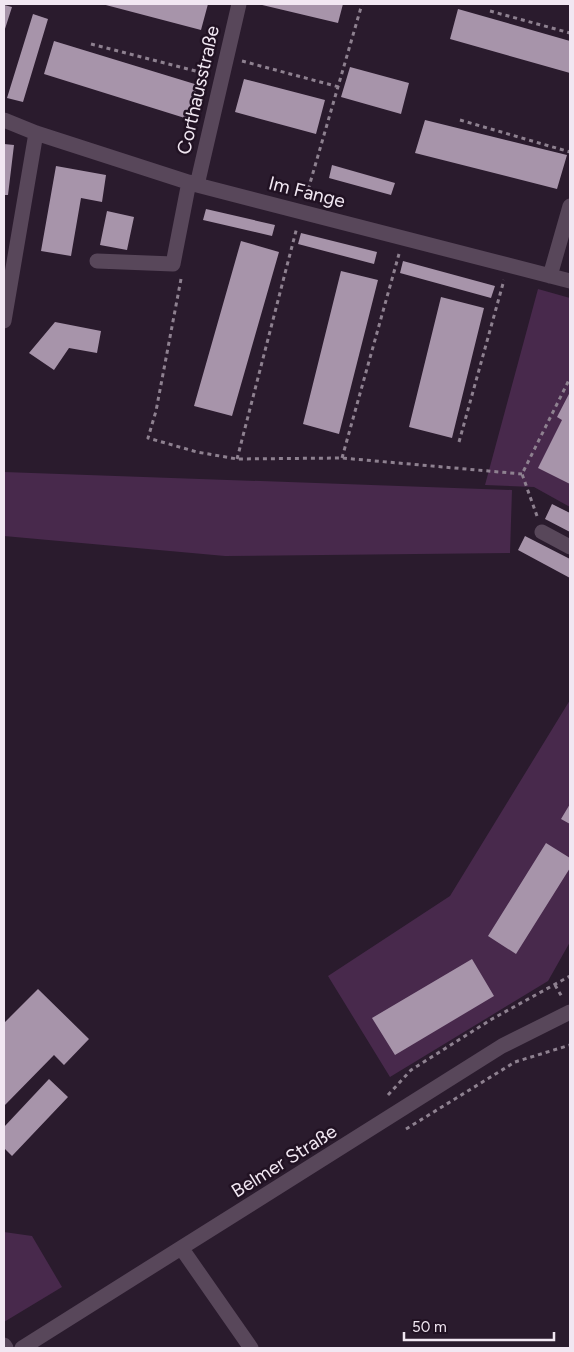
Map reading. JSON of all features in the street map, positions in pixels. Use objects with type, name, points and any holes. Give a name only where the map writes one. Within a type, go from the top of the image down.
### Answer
[{"type":"street","name":"Corthausstraße","points":[[97,261],[173,264],[239,4]]},
{"type":"street","name":"Im Fange","points":[[4,120],[36,133],[193,183],[570,281]]},
{"type":"street","points":[[4,321],[36,133]]},
{"type":"street","points":[[550,276],[570,206]]},
{"type":"street","points":[[542,532],[570,547]]},
{"type":"street","name":"Belmer Straße","points":[[22,1348],[502,1046],[570,1012]]},
{"type":"street","points":[[182,1249],[251,1348]]},
{"type":"path","points":[[237,458],[301,211],[362,4]]},
{"type":"path","points":[[490,11],[570,33]]},
{"type":"path","points":[[91,44],[196,72],[222,77]]},
{"type":"path","points":[[226,57],[339,87]]},
{"type":"path","points":[[460,120],[570,152]]},
{"type":"path","points":[[342,458],[404,237]]},
{"type":"path","points":[[460,442],[508,264]]},
{"type":"path","points":[[182,272],[156,411],[148,438],[197,452],[237,458],[342,458],[522,474]]},
{"type":"path","points":[[542,532],[522,474],[570,378]]},
{"type":"path","points":[[399,1134],[515,1062],[570,1045]]},
{"type":"shaded area","points":[[538,289],[570,298],[570,507],[534,487],[485,485]]},
{"type":"shaded area","points":[[4,472],[512,490],[510,553],[225,556],[4,536]]},
{"type":"shaded area","points":[[570,700],[570,942],[548,981],[390,1077],[328,976],[450,896]]},
{"type":"shaded area","points":[[4,1232],[32,1236],[62,1287],[4,1322]]},
{"type":"building","points":[[102,4],[208,4],[201,30]]},
{"type":"building","points":[[258,4],[343,4],[338,23]]},
{"type":"building","points":[[4,5],[12,7],[4,32]]},
{"type":"building","points":[[458,9],[570,41],[570,73],[450,39]]},
{"type":"building","points":[[33,14],[48,19],[23,102],[7,98]]},
{"type":"building","points":[[54,41],[198,85],[188,119],[44,74]]},
{"type":"building","points":[[350,67],[409,83],[401,114],[341,97]]},
{"type":"building","points":[[244,79],[325,100],[316,134],[235,112]]},
{"type":"building","points":[[425,120],[567,155],[557,189],[415,153]]},
{"type":"building","points":[[4,144],[14,145],[8,195],[4,195]]},
{"type":"building","points":[[332,165],[395,183],[391,195],[329,178]]},
{"type":"building","points":[[56,166],[106,175],[102,202],[81,198],[71,256],[41,251]]},
{"type":"building","points":[[206,209],[275,225],[272,236],[203,220]]},
{"type":"building","points":[[107,211],[134,217],[127,250],[100,245]]},
{"type":"building","points":[[301,233],[377,252],[374,264],[298,244]]},
{"type":"building","points":[[241,241],[279,252],[232,416],[194,406]]},
{"type":"building","points":[[403,261],[495,286],[491,298],[400,273]]},
{"type":"building","points":[[341,271],[378,280],[339,434],[303,424]]},
{"type":"building","points":[[441,297],[484,308],[452,438],[409,427]]},
{"type":"building","points":[[55,322],[101,331],[97,353],[69,348],[54,370],[29,353]]},
{"type":"building","points":[[570,392],[570,484],[538,468],[562,420],[557,417]]},
{"type":"building","points":[[552,504],[570,513],[570,532],[545,519]]},
{"type":"building","points":[[525,536],[570,559],[570,578],[518,550]]},
{"type":"building","points":[[570,804],[570,824],[561,819]]},
{"type":"building","points":[[546,843],[570,858],[570,868],[516,954],[488,936]]},
{"type":"building","points":[[472,959],[494,996],[395,1055],[372,1018]]},
{"type":"building","points":[[38,989],[89,1039],[64,1065],[54,1055],[4,1106],[4,1023]]},
{"type":"building","points":[[49,1079],[68,1097],[12,1156],[4,1148],[4,1127]]}]
